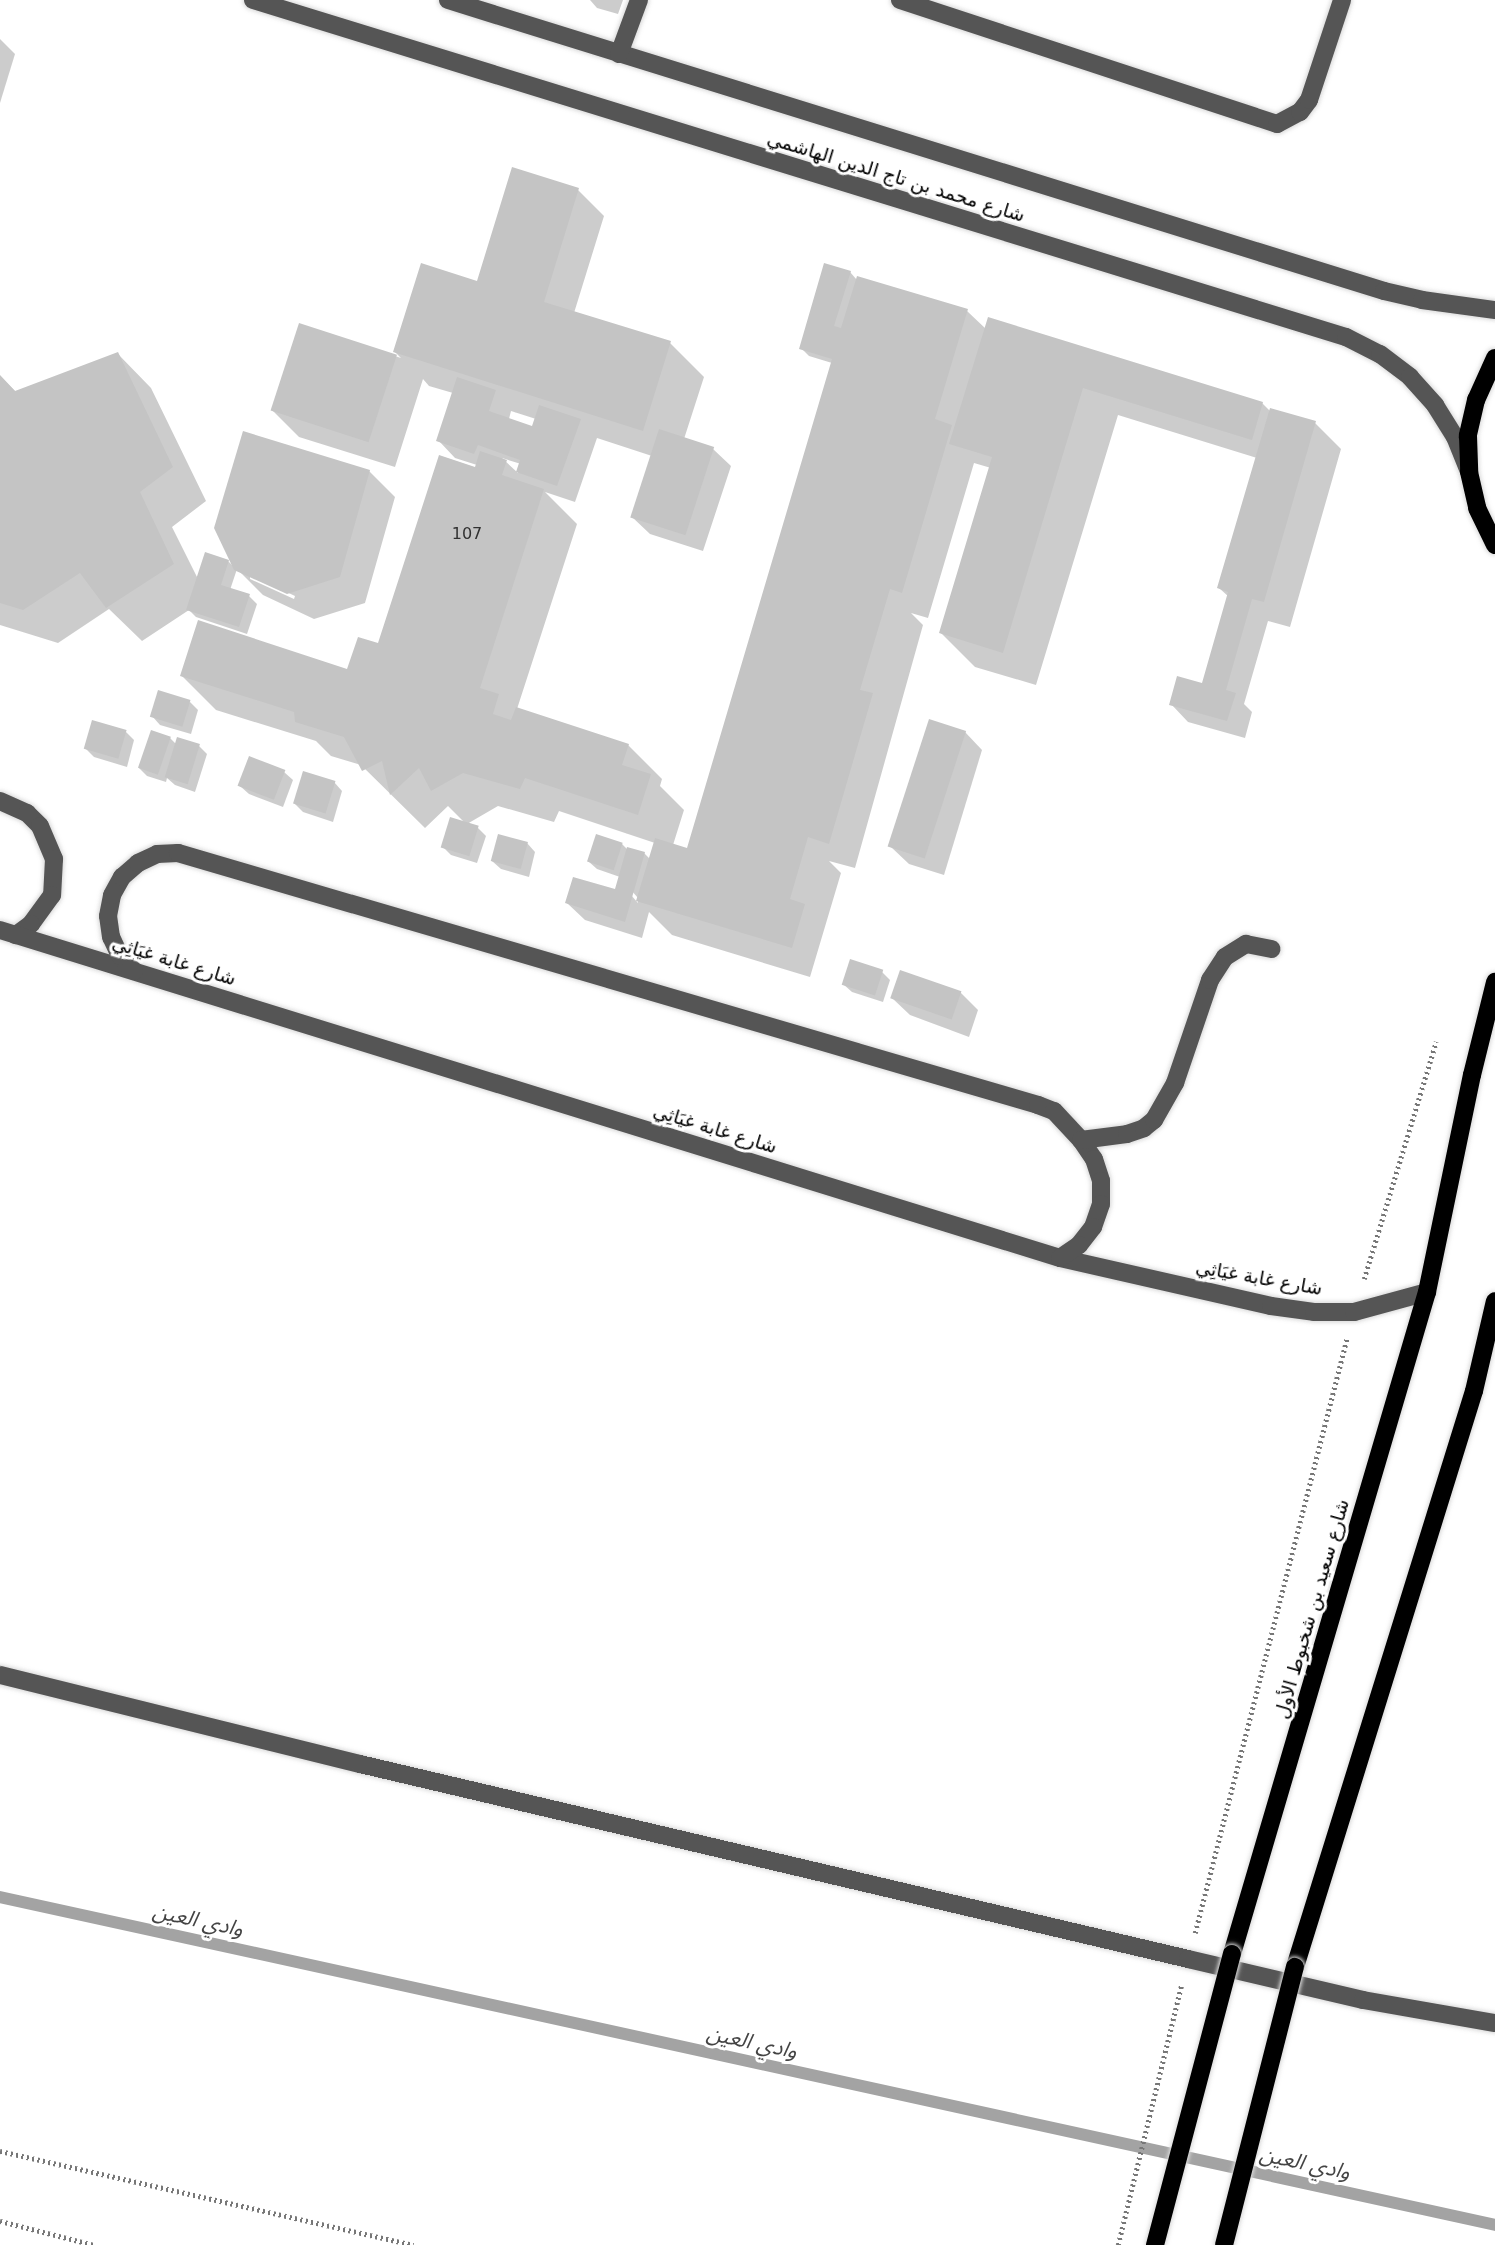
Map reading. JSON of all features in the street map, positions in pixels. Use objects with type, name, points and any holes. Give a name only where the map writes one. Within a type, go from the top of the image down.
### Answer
[{"type":"main road","points":[[1495,358],[1476,400],[1468,436],[1469,472],[1477,508],[1495,545]]},
{"type":"main road","name":"شارع سعيد بن شخبوط الأول","points":[[1155,2245],[1232,1954],[1426,1292],[1472,1075],[1495,982]]},
{"type":"main road","points":[[1224,2245],[1294,1967],[1474,1391],[1495,1301]]},
{"type":"street","name":"شارع محمد بن تاج الدين الهاشمي","points":[[253,0],[1346,337],[1380,354],[1410,377],[1435,404],[1455,437],[1469,472]]},
{"type":"street","name":"شارع محمد بن تاج الدين الهاشمي","points":[[448,0],[1384,291],[1422,300],[1495,310]]},
{"type":"street","points":[[619,54],[639,0]]},
{"type":"street","points":[[900,0],[1278,124],[1300,112],[1309,100],[1342,0]]},
{"type":"street","points":[[0,801],[27,813],[40,826],[50,842],[54,859],[52,895],[31,925],[8,933]]},
{"type":"street","points":[[134,971],[120,956],[111,937],[108,916],[112,895],[122,877],[138,863],[157,854],[178,853],[1038,1105],[1054,1111],[1081,1140],[1094,1159],[1101,1181],[1101,1204],[1086,1236],[1079,1245],[1060,1258]]},
{"type":"street","name":"شارع غابة غيَاثِي","points":[[8,933],[1060,1258],[1271,1306],[1314,1312],[1354,1312],[1426,1292]]},
{"type":"street","points":[[1081,1140],[1127,1134],[1144,1128],[1154,1120],[1175,1083],[1210,980],[1225,957],[1246,944],[1272,949]]},
{"type":"street","points":[[0,1675],[360,1764],[1363,2000],[1495,2023]]},
{"type":"path","points":[[1118,2245],[1188,1959],[1354,1312],[1436,1042]]},
{"type":"path","points":[[0,2151],[413,2245]]},
{"type":"path","points":[[0,2221],[94,2245]]},
{"type":"building","points":[[512,167],[579,188],[544,302],[671,341],[643,431],[393,352],[421,263],[477,281]]},
{"type":"building","points":[[824,263],[851,271],[834,326],[841,328],[857,276],[968,309],[935,419],[952,425],[902,593],[890,589],[860,690],[873,693],[829,844],[808,837],[790,899],[805,904],[792,948],[636,901],[655,838],[687,848],[832,359],[799,349]]},
{"type":"building","points":[[988,317],[1263,402],[1252,440],[1083,388],[1003,653],[939,633],[992,457],[949,444]]},
{"type":"building","points":[[299,323],[397,355],[369,442],[271,410]]},
{"type":"building","points":[[118,352],[173,467],[140,492],[174,564],[106,608],[80,573],[23,610],[0,603],[0,375],[15,391]]},
{"type":"building","points":[[457,377],[496,390],[489,411],[532,426],[539,405],[581,419],[557,486],[516,472],[520,460],[478,445],[474,454],[436,441]]},
{"type":"building","points":[[1270,408],[1316,421],[1264,602],[1252,599],[1226,690],[1236,693],[1227,721],[1169,705],[1177,676],[1202,683],[1228,592],[1217,588]]},
{"type":"building","points":[[659,429],[714,447],[685,535],[630,517]]},
{"type":"building","points":[[243,431],[370,470],[340,577],[287,594],[234,570],[214,528]]},
{"type":"building","points":[[480,451],[507,460],[502,475],[544,489],[480,688],[499,694],[493,714],[511,720],[516,707],[629,744],[622,765],[651,774],[638,815],[525,778],[520,789],[463,773],[431,791],[419,768],[390,795],[382,761],[362,771],[344,737],[295,722],[294,712],[180,676],[198,620],[347,669],[358,637],[378,643],[439,455],[475,467]]},
{"type":"building","points":[[205,552],[229,560],[221,585],[250,594],[239,627],[186,610]]},
{"type":"building","points":[[158,690],[191,700],[182,727],[150,717]]},
{"type":"building","points":[[929,719],[966,731],[925,858],[888,846]]},
{"type":"building","points":[[92,720],[127,730],[118,759],[84,749]]},
{"type":"building","points":[[151,730],[171,737],[158,775],[138,768]]},
{"type":"building","points":[[177,737],[200,744],[188,784],[165,777]]},
{"type":"building","points":[[249,756],[285,770],[274,800],[238,786]]},
{"type":"building","points":[[303,771],[336,781],[326,813],[293,804]]},
{"type":"building","points":[[450,817],[479,826],[469,856],[441,848]]},
{"type":"building","points":[[498,834],[528,842],[521,869],[491,861]]},
{"type":"building","points":[[596,834],[623,843],[614,870],[587,862]]},
{"type":"building","points":[[627,847],[645,852],[625,922],[565,903],[573,877],[615,889]]},
{"type":"building","points":[[850,959],[883,970],[875,995],[842,985]]},
{"type":"building","points":[[900,970],[961,991],[952,1020],[890,998]]},
{"type":"waterway","name":"وادي العين","points":[[0,1897],[1495,2225]]}]
